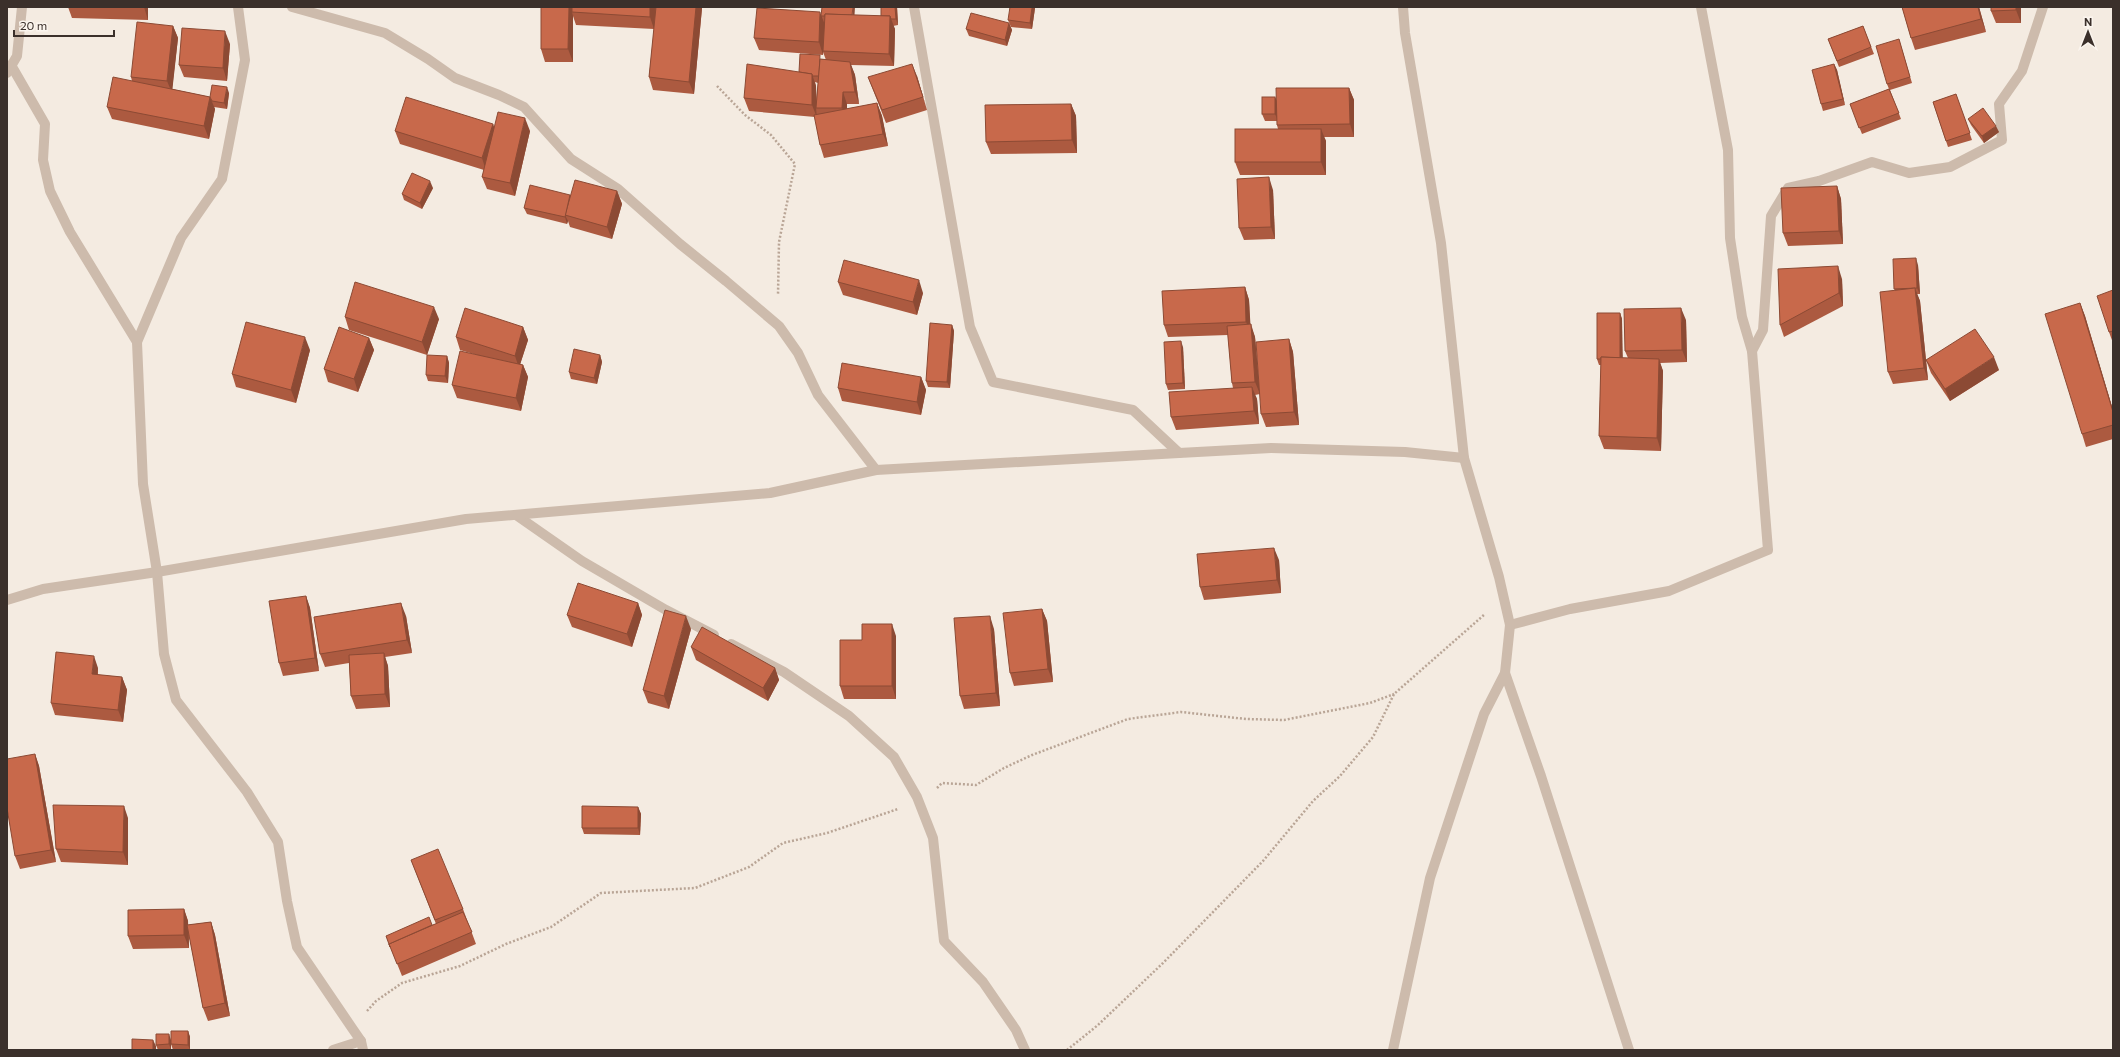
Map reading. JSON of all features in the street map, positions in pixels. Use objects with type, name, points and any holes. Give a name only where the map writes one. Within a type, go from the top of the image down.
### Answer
[{"type":"street","points":[[22,7],[17,56],[9,69],[45,124],[43,160],[50,191],[70,232],[137,342]]},
{"type":"street","points":[[238,7],[245,60],[222,179],[181,238],[137,342],[143,484],[157,572],[164,654],[176,700],[247,792],[278,842],[287,902],[297,947],[352,1028],[362,1046],[333,1050]]},
{"type":"street","points":[[292,7],[385,33],[428,58],[455,78],[499,95],[524,107],[572,159],[618,189],[680,244],[778,326],[798,354],[818,395],[876,470]]},
{"type":"street","points":[[914,7],[970,327],[993,382],[1133,410],[1179,453]]},
{"type":"street","points":[[1393,1050],[1430,878],[1484,714],[1505,673],[1510,625],[1504,598],[1464,458],[1441,243],[1405,33],[1403,7]]},
{"type":"street","points":[[1510,625],[1570,609],[1669,590],[1768,550],[1752,351],[1742,317],[1730,238],[1728,150],[1701,7]]},
{"type":"street","points":[[1752,351],[1763,330],[1771,216],[1788,188],[1819,182],[1872,162],[1909,173],[1950,167],[2002,140],[1999,104],[2022,71],[2043,7]]},
{"type":"street","points":[[7,600],[43,589],[157,572],[466,519],[770,493],[876,470],[1271,448],[1405,452],[1464,458]]},
{"type":"street","points":[[516,515],[582,561],[666,610],[784,672],[849,716],[894,757],[919,802],[933,838],[944,941],[983,982],[1016,1030],[1025,1050]]},
{"type":"street","points":[[1505,673],[1544,783],[1629,1050]]},
{"type":"path","points":[[717,86],[745,115],[771,135],[795,164],[778,242],[777,301]]},
{"type":"path","points":[[352,1028],[376,1001],[402,982],[460,966],[506,944],[551,927],[601,893],[695,888],[749,867],[783,843],[827,833],[919,802],[942,784],[976,785],[1004,768],[1032,755],[1128,719],[1181,712],[1246,719],[1284,720],[1370,703],[1394,694],[1504,598]]},
{"type":"path","points":[[1067,1050],[1098,1025],[1163,963],[1263,861],[1312,801],[1340,776],[1373,737],[1394,694]]},
{"type":"building","points":[[541,7],[569,7],[568,49],[541,49]]},
{"type":"building","points":[[572,7],[650,7],[650,17],[572,12]]},
{"type":"building","points":[[656,7],[696,7],[689,82],[649,77]]},
{"type":"building","points":[[822,7],[853,7],[852,15],[825,14],[825,16],[821,16]]},
{"type":"building","points":[[881,7],[895,7],[896,19],[891,19],[890,16],[881,16]]},
{"type":"building","points":[[1010,7],[1032,7],[1030,23],[1008,20]]},
{"type":"building","points":[[1902,7],[1978,7],[1981,19],[1911,38]]},
{"type":"building","points":[[1991,7],[2016,7],[2016,10],[1991,11]]},
{"type":"building","points":[[757,8],[820,12],[819,42],[754,38]]},
{"type":"building","points":[[971,13],[1009,23],[1005,40],[966,29]]},
{"type":"building","points":[[825,14],[890,16],[889,54],[823,51]]},
{"type":"building","points":[[137,22],[173,26],[167,81],[131,77]]},
{"type":"building","points":[[1863,26],[1871,47],[1837,61],[1828,39]]},
{"type":"building","points":[[182,28],[225,31],[223,68],[179,65]]},
{"type":"building","points":[[1899,39],[1910,77],[1887,84],[1876,46]]},
{"type":"building","points":[[800,54],[820,55],[819,76],[812,76],[812,74],[799,72]]},
{"type":"building","points":[[820,59],[850,62],[855,92],[843,92],[842,108],[816,108]]},
{"type":"building","points":[[747,64],[812,74],[812,105],[744,98]]},
{"type":"building","points":[[912,64],[923,97],[882,110],[868,77]]},
{"type":"building","points":[[1834,64],[1843,99],[1821,104],[1812,70]]},
{"type":"building","points":[[113,77],[210,97],[204,126],[107,107]]},
{"type":"building","points":[[212,85],[227,87],[224,103],[212,101],[210,97]]},
{"type":"building","points":[[1276,88],[1349,88],[1350,124],[1277,125]]},
{"type":"building","points":[[1889,89],[1899,113],[1859,128],[1850,104]]},
{"type":"building","points":[[1956,94],[1970,133],[1946,141],[1933,102]]},
{"type":"building","points":[[406,97],[493,124],[482,158],[395,131]]},
{"type":"building","points":[[1262,97],[1275,97],[1275,114],[1262,114]]},
{"type":"building","points":[[877,103],[883,134],[820,145],[814,115]]},
{"type":"building","points":[[1071,104],[1072,140],[986,142],[985,105]]},
{"type":"building","points":[[1983,108],[1996,126],[1982,136],[1968,119]]},
{"type":"building","points":[[498,112],[525,118],[510,183],[482,177]]},
{"type":"building","points":[[1235,129],[1321,129],[1321,162],[1235,162]]},
{"type":"building","points":[[412,173],[430,181],[420,203],[402,194]]},
{"type":"building","points":[[1269,177],[1271,227],[1239,228],[1237,179]]},
{"type":"building","points":[[575,180],[617,191],[607,227],[565,215]]},
{"type":"building","points":[[530,185],[570,195],[565,217],[524,208]]},
{"type":"building","points":[[1837,186],[1839,231],[1783,233],[1781,188]]},
{"type":"building","points":[[1916,258],[1917,288],[1894,289],[1893,259]]},
{"type":"building","points":[[844,260],[919,280],[913,302],[838,282]]},
{"type":"building","points":[[1838,266],[1839,293],[1780,325],[1778,269]]},
{"type":"building","points":[[355,282],[434,307],[422,342],[345,317]]},
{"type":"building","points":[[1245,287],[1246,322],[1164,325],[1162,291]]},
{"type":"building","points":[[1915,288],[1924,368],[1888,372],[1880,292]]},
{"type":"building","points":[[2113,290],[2113,331],[2109,332],[2097,296]]},
{"type":"building","points":[[2080,303],[2113,412],[2113,425],[2082,434],[2045,314]]},
{"type":"building","points":[[465,308],[523,327],[515,356],[456,337]]},
{"type":"building","points":[[1681,308],[1682,350],[1625,351],[1624,309]]},
{"type":"building","points":[[1597,313],[1620,313],[1620,358],[1601,357],[1601,359],[1597,359]]},
{"type":"building","points":[[246,322],[305,337],[291,390],[232,374]]},
{"type":"building","points":[[930,323],[952,325],[947,382],[926,381]]},
{"type":"building","points":[[1251,324],[1255,382],[1232,383],[1227,326]]},
{"type":"building","points":[[339,327],[369,338],[354,379],[324,369]]},
{"type":"building","points":[[1975,329],[1994,357],[1945,389],[1926,360]]},
{"type":"building","points":[[1289,339],[1294,412],[1261,414],[1256,342]]},
{"type":"building","points":[[1181,341],[1183,383],[1166,384],[1164,342]]},
{"type":"building","points":[[574,349],[600,355],[594,378],[569,372]]},
{"type":"building","points":[[460,351],[523,365],[516,398],[452,385]]},
{"type":"building","points":[[427,355],[447,356],[445,376],[426,375]]},
{"type":"building","points":[[1601,357],[1659,359],[1657,438],[1599,436]]},
{"type":"building","points":[[842,363],[921,377],[917,402],[838,388]]},
{"type":"building","points":[[1252,387],[1254,411],[1171,417],[1169,392]]},
{"type":"building","points":[[1274,548],[1277,580],[1200,587],[1197,554]]},
{"type":"building","points":[[578,583],[638,603],[627,634],[567,615]]},
{"type":"building","points":[[306,596],[315,658],[279,663],[269,601]]},
{"type":"building","points":[[401,603],[407,640],[320,654],[314,617]]},
{"type":"building","points":[[1042,609],[1048,669],[1010,673],[1003,613]]},
{"type":"building","points":[[665,610],[686,616],[664,696],[643,690]]},
{"type":"building","points":[[990,616],[996,693],[960,696],[954,618]]},
{"type":"building","points":[[862,624],[892,624],[892,686],[840,686],[840,640],[862,640]]},
{"type":"building","points":[[702,627],[775,668],[763,688],[691,647]]},
{"type":"building","points":[[56,652],[94,656],[92,674],[122,677],[118,710],[51,703]]},
{"type":"building","points":[[384,653],[385,694],[351,696],[349,655]]},
{"type":"building","points":[[35,754],[51,850],[15,856],[7,808],[7,759]]},
{"type":"building","points":[[53,805],[124,806],[123,852],[56,849]]},
{"type":"building","points":[[582,806],[638,807],[638,828],[582,828]]},
{"type":"building","points":[[438,849],[463,909],[435,920],[411,860]]},
{"type":"building","points":[[184,909],[184,935],[128,936],[128,910]]},
{"type":"building","points":[[463,912],[472,932],[397,964],[389,944]]},
{"type":"building","points":[[429,917],[432,925],[389,944],[390,947],[386,936]]},
{"type":"building","points":[[211,922],[225,1003],[203,1008],[187,925]]},
{"type":"building","points":[[171,1031],[188,1031],[188,1045],[171,1044]]},
{"type":"building","points":[[156,1034],[169,1034],[169,1044],[156,1045]]},
{"type":"building","points":[[132,1039],[153,1040],[153,1050],[132,1050]]}]
